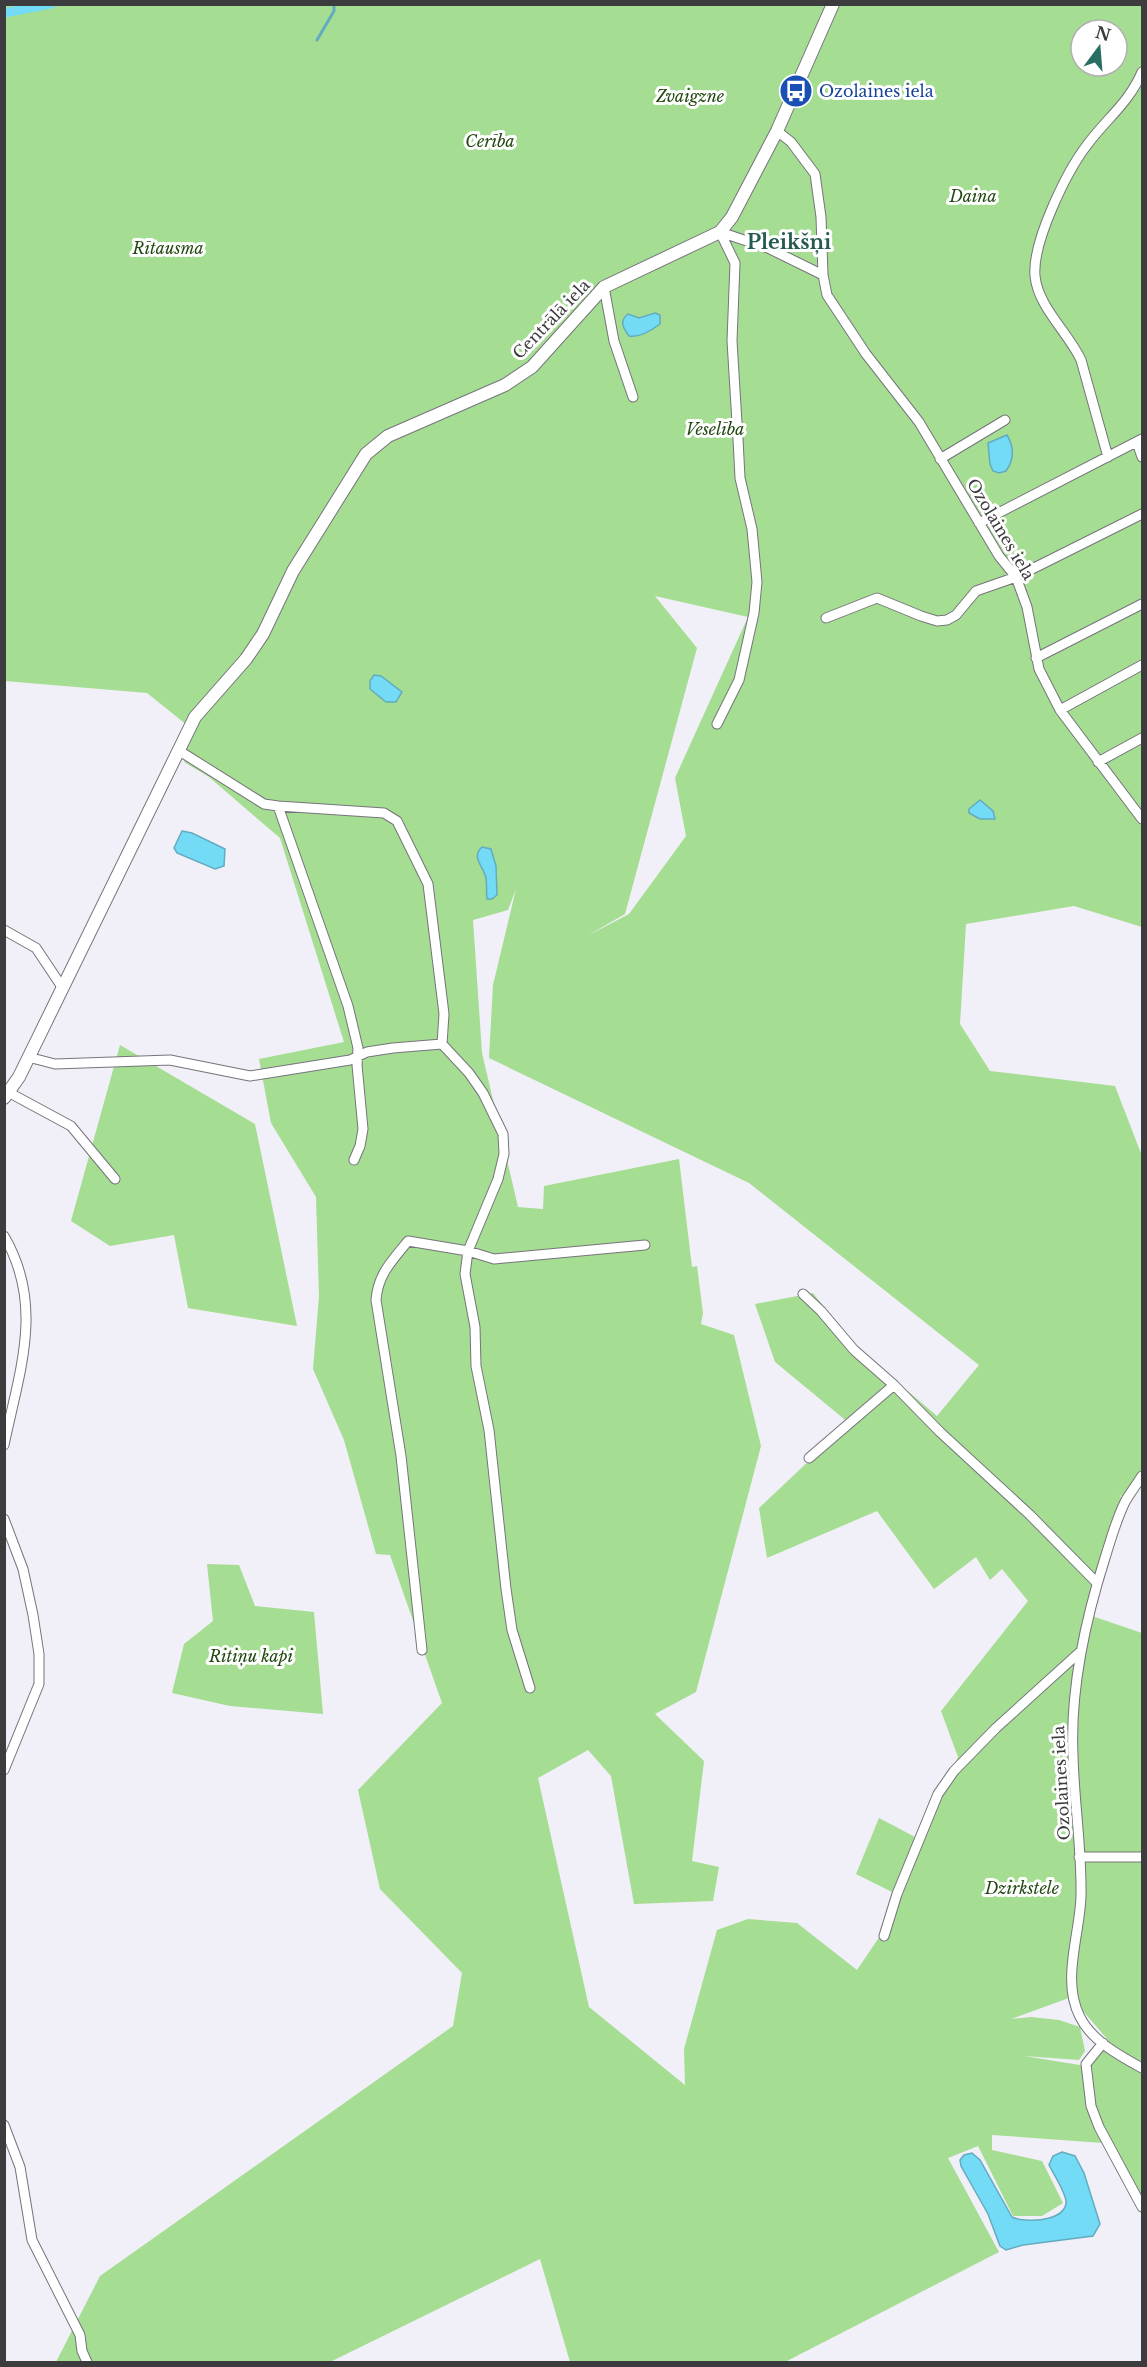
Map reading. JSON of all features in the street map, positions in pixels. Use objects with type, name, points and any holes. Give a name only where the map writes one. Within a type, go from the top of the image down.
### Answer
[{"type":"street","name":"Centrālā iela","points":[[6,1095],[28,1057],[195,717],[246,659],[263,634],[292,571],[366,454],[388,436],[505,385],[531,367],[604,287],[720,232],[732,217],[777,131],[833,4]]},
{"type":"street","points":[[1108,457],[1081,360],[1074,345],[1040,294],[1035,276],[1036,260],[1042,234],[1055,203],[1077,162],[1087,145],[1124,104],[1143,72]]},
{"type":"street","name":"Ozolaines iela","points":[[777,131],[791,142],[815,174],[821,217],[823,275],[827,295],[866,354],[919,422],[999,556],[1016,577],[1027,607],[1036,658],[1060,710],[1143,819]]},
{"type":"street","points":[[720,232],[768,248],[823,275]]},
{"type":"street","points":[[717,723],[739,680],[754,613],[757,582],[752,529],[740,478],[738,449],[732,341],[735,263],[720,232]]},
{"type":"street","points":[[604,287],[614,341],[633,397]]},
{"type":"street","points":[[940,459],[1005,420]]},
{"type":"street","points":[[979,523],[1140,440],[1143,457]]},
{"type":"street","points":[[826,618],[877,598],[921,616],[937,621],[947,620],[956,615],[976,591],[1016,577],[1143,514]]},
{"type":"street","points":[[1036,658],[1142,607]]},
{"type":"street","points":[[1060,710],[1143,665]]},
{"type":"street","points":[[1098,762],[1143,738]]},
{"type":"street","points":[[178,750],[264,804],[384,813],[397,821],[428,884],[444,1014],[442,1044],[469,1073],[483,1093],[503,1134],[504,1154],[498,1179],[468,1251],[465,1274],[475,1327],[476,1366],[489,1430],[512,1630],[530,1688]]},
{"type":"street","points":[[278,806],[348,1006],[358,1048],[363,1129],[360,1146],[354,1160]]},
{"type":"street","points":[[4,930],[24,939],[36,948],[62,987]]},
{"type":"street","points":[[28,1057],[55,1064],[170,1060],[250,1076],[350,1060],[367,1052],[442,1044]]},
{"type":"street","points":[[6,1095],[61,1119],[70,1126],[116,1179]]},
{"type":"street","points":[[4,1236],[21,1269],[27,1330],[16,1398],[4,1444]]},
{"type":"street","points":[[422,1650],[399,1445],[376,1300],[377,1285],[388,1266],[408,1241],[468,1251],[494,1259],[645,1245]]},
{"type":"street","points":[[803,1294],[821,1311],[854,1350],[894,1385],[940,1432],[1071,1555],[1097,1583]]},
{"type":"street","points":[[809,1458],[894,1385]]},
{"type":"street","name":"Ozolaines iela","points":[[1143,1476],[1126,1502],[1097,1583],[1081,1651],[1072,1712],[1081,1895],[1072,1992],[1080,2017],[1092,2034],[1143,2068]]},
{"type":"street","points":[[4,1519],[23,1569],[28,1592],[39,1654],[39,1684],[4,1770]]},
{"type":"street","points":[[884,1936],[897,1894],[938,1794],[954,1771],[996,1728],[1081,1651]]},
{"type":"street","points":[[1079,1857],[1143,1857]]},
{"type":"street","points":[[1103,2043],[1086,2064],[1091,2106],[1099,2127],[1143,2207]]},
{"type":"street","points":[[4,2125],[20,2167],[32,2240],[80,2335],[82,2352],[87,2362]]},
{"type":"green space","points":[[4,5],[1142,5],[1142,927],[1074,906],[966,924],[960,1024],[990,1071],[1115,1086],[1142,1156],[1142,1472],[1125,1498],[1119,1495],[1126,1501],[1089,1615],[1142,1633],[1142,2202],[1103,2143],[992,2135],[992,2150],[1042,2161],[1063,2203],[1042,2216],[1013,2216],[978,2146],[948,2158],[999,2252],[785,2362],[570,2362],[540,2259],[330,2362],[56,2362],[100,2276],[453,2026],[462,1973],[380,1889],[358,1790],[442,1703],[390,1555],[376,1554],[344,1440],[313,1369],[319,1296],[316,1197],[271,1123],[259,1059],[344,1042],[280,838],[209,777],[184,762],[187,757],[178,750],[192,729],[147,693],[5,681]],"holes":[[[655,596],[748,617],[675,778],[686,836],[629,914],[587,936],[625,914],[697,648]],[[516,889],[493,985],[489,1058],[749,1183],[979,1365],[937,1416],[856,1347],[813,1293],[755,1304],[775,1362],[849,1423],[759,1508],[767,1558],[877,1511],[934,1589],[976,1557],[990,1580],[1002,1569],[1028,1601],[941,1711],[958,1757],[915,1837],[879,1818],[856,1874],[894,1893],[880,1936],[857,1970],[797,1923],[748,1919],[717,1930],[684,2049],[685,2085],[589,2007],[538,1778],[588,1750],[611,1776],[634,1904],[713,1901],[719,1867],[692,1861],[704,1761],[655,1714],[696,1692],[761,1446],[734,1335],[701,1324],[703,1313],[697,1266],[692,1267],[679,1159],[544,1186],[543,1209],[518,1207],[482,1053],[473,920],[508,910]],[[1077,1995],[1083,2011],[1108,2040],[1086,2066],[1024,2056],[1079,2060],[1085,2051],[1080,2027],[1059,2020],[1031,2017],[1011,2019]]]},
{"type":"green space","points":[[120,1045],[255,1124],[297,1326],[188,1308],[174,1235],[110,1246],[71,1221]]},
{"type":"green space","name":"Ritiņu kapi","points":[[207,1564],[239,1565],[255,1606],[314,1612],[323,1714],[230,1706],[172,1693],[184,1644],[213,1621]]},
{"type":"water","points":[[655,313],[660,315],[660,324],[641,335],[629,336],[623,325],[628,314],[639,318]]},
{"type":"water","points":[[1007,435],[1012,449],[1012,458],[1006,471],[999,473],[993,471],[990,464],[988,443]]},
{"type":"water","points":[[374,675],[381,676],[402,692],[396,702],[386,702],[370,689],[370,681]]},
{"type":"water","points":[[980,800],[993,811],[995,819],[980,819],[969,813],[969,809]]},
{"type":"water","points":[[182,831],[192,833],[225,849],[224,866],[215,869],[177,853],[174,848]]},
{"type":"water","points":[[482,847],[491,849],[496,866],[497,895],[492,899],[487,899],[485,875],[477,855]]},
{"type":"water","points":[[1062,2152],[1075,2156],[1084,2173],[1100,2224],[1093,2236],[1023,2245],[1006,2250],[1000,2246],[988,2214],[961,2166],[960,2160],[964,2155],[972,2153],[980,2160],[1012,2217],[1042,2220],[1058,2214],[1066,2204],[1063,2190],[1049,2165],[1053,2156]]},
{"type":"waterway","points":[[4,13],[51,4]]},
{"type":"waterway","points":[[317,40],[334,11],[334,4]]},
{"type":"place","name":"Ozolaines iela","points":[[796,91]]},
{"type":"district","name":"Pleikšņi","points":[[789,242]]},
{"type":"park label","name":"Zvaigzne","points":[[690,96]]},
{"type":"park label","name":"Cerība","points":[[490,141]]},
{"type":"park label","name":"Daina","points":[[973,196]]},
{"type":"park label","name":"Rītausma","points":[[168,248]]},
{"type":"park label","name":"Veselība","points":[[715,429]]},
{"type":"park label","name":"Dzirkstele","points":[[1022,1888]]}]
